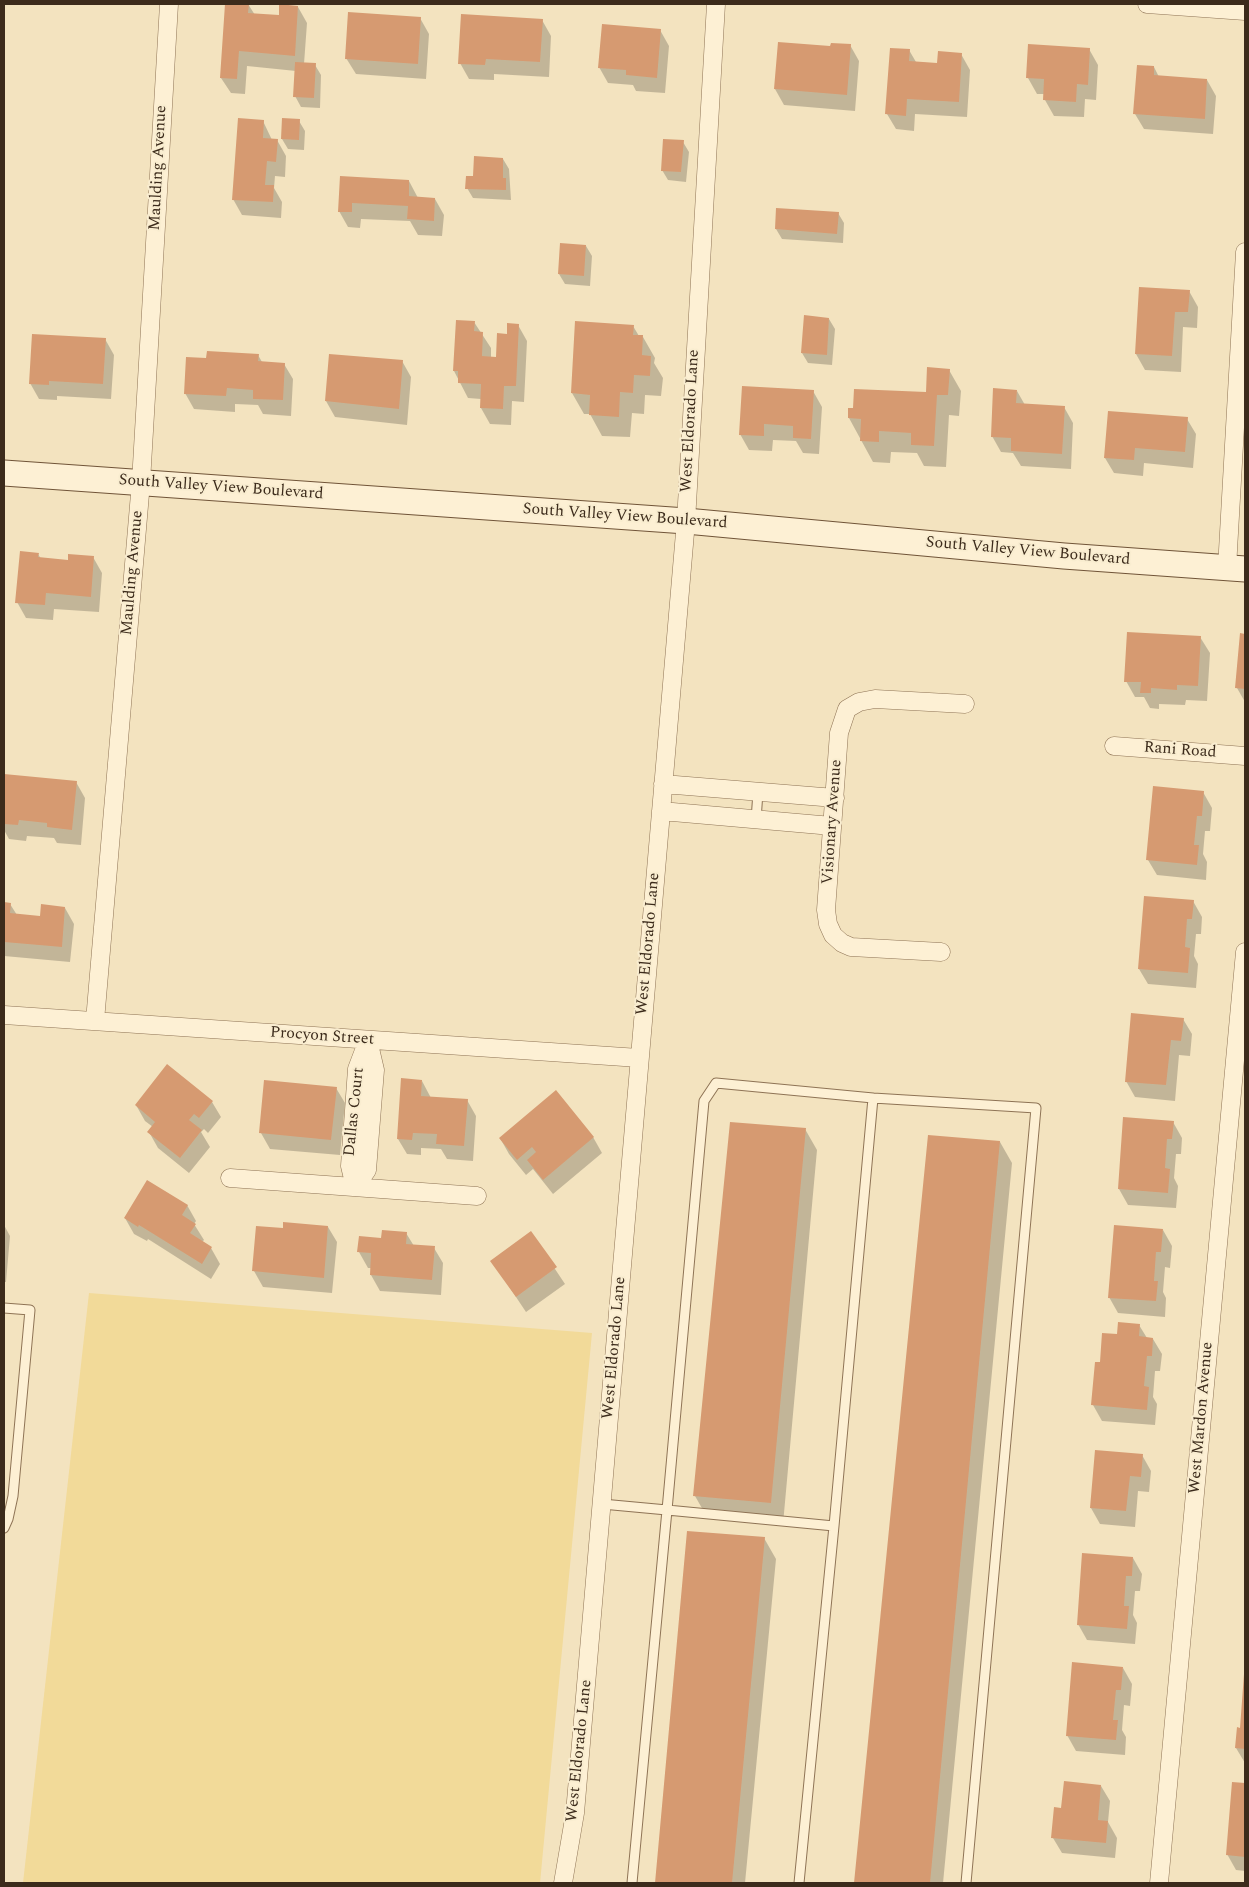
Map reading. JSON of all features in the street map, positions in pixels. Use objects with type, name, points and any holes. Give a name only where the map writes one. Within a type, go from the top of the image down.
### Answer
[{"type":"main road","name":"South Valley View Boulevard","points":[[4,474],[686,521],[1054,555],[1236,568]]},
{"type":"street","name":"Maulding Avenue","points":[[95,1021],[141,482],[169,4]]},
{"type":"street","name":"West Eldorado Lane","points":[[563,1883],[575,1813],[686,521],[716,4]]},
{"type":"street","points":[[1148,4],[1245,11]]},
{"type":"street","points":[[1236,568],[1245,252]]},
{"type":"street","name":"Visionary Avenue","points":[[941,952],[852,947],[842,943],[833,935],[828,924],[826,910],[840,732],[847,709],[859,702],[875,699],[965,704]]},
{"type":"street","name":"Rani Road","points":[[1114,746],[1245,756]]},
{"type":"street","points":[[663,784],[834,798]]},
{"type":"street","points":[[660,811],[832,826]]},
{"type":"street","name":"West Mardon Avenue","points":[[1159,1883],[1245,952]]},
{"type":"street","name":"Procyon Street","points":[[4,1015],[639,1058]]},
{"type":"street","name":"Dallas Court","points":[[354,1187],[367,1170],[375,1070],[368,1040]]},
{"type":"street","points":[[230,1178],[477,1196]]},
{"type":"lane","points":[[756,820],[758,792]]},
{"type":"lane","points":[[632,1883],[704,1101],[716,1083],[873,1098],[1036,1108],[966,1883]]},
{"type":"lane","points":[[799,1883],[873,1098]]},
{"type":"lane","points":[[4,1308],[30,1310],[13,1496],[4,1528]]},
{"type":"lane","points":[[602,1504],[834,1526]]},
{"type":"sand","points":[[89,1293],[592,1333],[540,1883],[23,1883]]},
{"type":"building","points":[[225,4],[249,4],[248,13],[279,15],[279,4],[298,6],[295,56],[239,51],[237,79],[220,78]]},
{"type":"building","points":[[348,12],[421,17],[418,64],[345,59]]},
{"type":"building","points":[[461,14],[543,19],[540,62],[486,59],[485,65],[458,64]]},
{"type":"building","points":[[602,24],[661,29],[657,78],[626,75],[626,70],[598,68]]},
{"type":"building","points":[[778,42],[830,46],[831,43],[851,44],[847,95],[774,89]]},
{"type":"building","points":[[1028,44],[1090,48],[1088,85],[1077,84],[1076,102],[1043,100],[1044,79],[1026,78]]},
{"type":"building","points":[[890,48],[910,49],[909,61],[937,63],[938,51],[962,53],[959,102],[907,99],[906,116],[885,114]]},
{"type":"building","points":[[295,62],[316,63],[314,98],[293,97]]},
{"type":"building","points":[[1137,65],[1154,66],[1154,75],[1207,79],[1205,119],[1133,114]]},
{"type":"building","points":[[238,118],[264,120],[263,138],[278,139],[276,162],[267,161],[265,185],[274,185],[273,202],[232,200]]},
{"type":"building","points":[[282,118],[300,119],[299,140],[281,139]]},
{"type":"building","points":[[663,139],[684,140],[681,172],[661,171]]},
{"type":"building","points":[[474,156],[503,158],[503,178],[506,178],[506,190],[465,189],[466,176],[473,176]]},
{"type":"building","points":[[340,176],[409,180],[409,196],[435,198],[434,221],[407,219],[408,206],[352,203],[352,212],[338,212]]},
{"type":"building","points":[[776,208],[839,212],[837,234],[775,229]]},
{"type":"building","points":[[560,243],[586,245],[584,276],[558,274]]},
{"type":"building","points":[[1139,287],[1190,290],[1188,312],[1175,312],[1172,356],[1135,354]]},
{"type":"building","points":[[804,315],[829,318],[827,355],[801,353]]},
{"type":"building","points":[[456,320],[475,321],[474,331],[483,332],[482,356],[496,357],[497,333],[507,334],[507,323],[519,324],[516,386],[504,386],[503,409],[480,408],[481,384],[458,383],[458,371],[453,371]]},
{"type":"building","points":[[575,321],[634,325],[633,335],[643,335],[642,355],[651,356],[650,376],[634,375],[633,393],[620,392],[619,417],[589,415],[590,395],[571,393]]},
{"type":"building","points":[[32,334],[106,338],[103,384],[49,381],[49,385],[29,384]]},
{"type":"building","points":[[207,351],[259,354],[258,361],[285,363],[283,400],[253,399],[253,390],[227,388],[226,396],[184,394],[186,357],[206,358]]},
{"type":"building","points":[[329,354],[403,360],[399,409],[325,401]]},
{"type":"building","points":[[927,367],[950,369],[948,395],[937,395],[934,446],[911,445],[911,433],[879,431],[879,442],[860,441],[861,419],[848,418],[848,408],[853,408],[854,389],[926,392]]},
{"type":"building","points":[[742,386],[814,390],[811,439],[793,438],[793,426],[764,424],[764,436],[739,435]]},
{"type":"building","points":[[993,388],[1017,390],[1016,403],[1065,406],[1062,454],[1011,451],[1011,438],[991,437]]},
{"type":"building","points":[[1108,411],[1188,417],[1185,452],[1135,448],[1134,460],[1104,458]]},
{"type":"building","points":[[20,551],[39,553],[38,557],[68,560],[68,554],[94,556],[91,597],[46,593],[45,605],[15,603]]},
{"type":"building","points":[[1127,632],[1201,636],[1198,686],[1177,685],[1177,690],[1151,688],[1151,693],[1140,693],[1141,682],[1124,682]]},
{"type":"building","points":[[1240,633],[1245,634],[1245,689],[1235,688]]},
{"type":"building","points":[[4,774],[77,781],[72,830],[47,827],[47,823],[19,820],[18,825],[4,824]]},
{"type":"building","points":[[1153,786],[1204,791],[1202,816],[1197,816],[1194,845],[1199,845],[1197,865],[1146,860]]},
{"type":"building","points":[[1144,896],[1194,900],[1192,919],[1187,919],[1185,947],[1190,948],[1188,973],[1138,969]]},
{"type":"building","points":[[4,902],[11,903],[10,913],[40,916],[41,904],[65,907],[62,947],[4,942]]},
{"type":"building","points":[[1131,1013],[1184,1018],[1181,1041],[1171,1040],[1166,1085],[1125,1082]]},
{"type":"building","points":[[167,1064],[213,1101],[199,1118],[194,1114],[189,1120],[202,1130],[180,1158],[147,1132],[155,1122],[135,1105]]},
{"type":"building","points":[[401,1078],[422,1080],[421,1096],[468,1099],[464,1146],[436,1144],[437,1134],[413,1133],[412,1140],[397,1139]]},
{"type":"building","points":[[264,1080],[337,1087],[331,1140],[259,1133]]},
{"type":"building","points":[[556,1090],[594,1137],[543,1180],[527,1160],[536,1152],[532,1147],[517,1160],[499,1138]]},
{"type":"building","points":[[1123,1117],[1174,1121],[1172,1139],[1167,1139],[1165,1168],[1170,1169],[1168,1193],[1118,1189]]},
{"type":"building","points":[[730,1122],[806,1128],[771,1503],[693,1496]]},
{"type":"building","points":[[928,1135],[1000,1141],[930,1883],[854,1883]]},
{"type":"building","points":[[147,1180],[188,1205],[182,1215],[196,1224],[190,1233],[212,1247],[202,1264],[139,1225],[138,1227],[124,1218]]},
{"type":"building","points":[[283,1222],[328,1226],[324,1278],[252,1271],[256,1226],[283,1228]]},
{"type":"building","points":[[1114,1225],[1163,1229],[1161,1252],[1156,1252],[1154,1281],[1158,1281],[1156,1301],[1108,1298]]},
{"type":"building","points":[[382,1230],[407,1232],[406,1244],[435,1246],[432,1280],[370,1275],[371,1253],[357,1252],[359,1236],[381,1238]]},
{"type":"building","points":[[531,1231],[557,1267],[516,1297],[490,1261]]},
{"type":"building","points":[[1118,1322],[1140,1324],[1139,1336],[1153,1338],[1152,1356],[1147,1356],[1144,1386],[1149,1387],[1147,1410],[1091,1405],[1095,1362],[1100,1362],[1102,1333],[1117,1334]]},
{"type":"building","points":[[1095,1450],[1143,1454],[1141,1477],[1130,1476],[1126,1511],[1090,1508]]},
{"type":"building","points":[[687,1531],[765,1537],[732,1883],[655,1883]]},
{"type":"building","points":[[1082,1553],[1133,1557],[1132,1576],[1126,1576],[1124,1606],[1129,1606],[1127,1629],[1077,1625]]},
{"type":"building","points":[[1072,1662],[1123,1667],[1121,1690],[1116,1690],[1113,1720],[1118,1720],[1116,1740],[1066,1736]]},
{"type":"building","points":[[1244,1674],[1245,1749],[1235,1748],[1237,1727],[1240,1728]]},
{"type":"building","points":[[1064,1781],[1101,1785],[1098,1820],[1108,1821],[1106,1843],[1051,1838],[1054,1807],[1061,1808]]},
{"type":"building","points":[[1232,1782],[1245,1783],[1245,1857],[1226,1855]]}]
